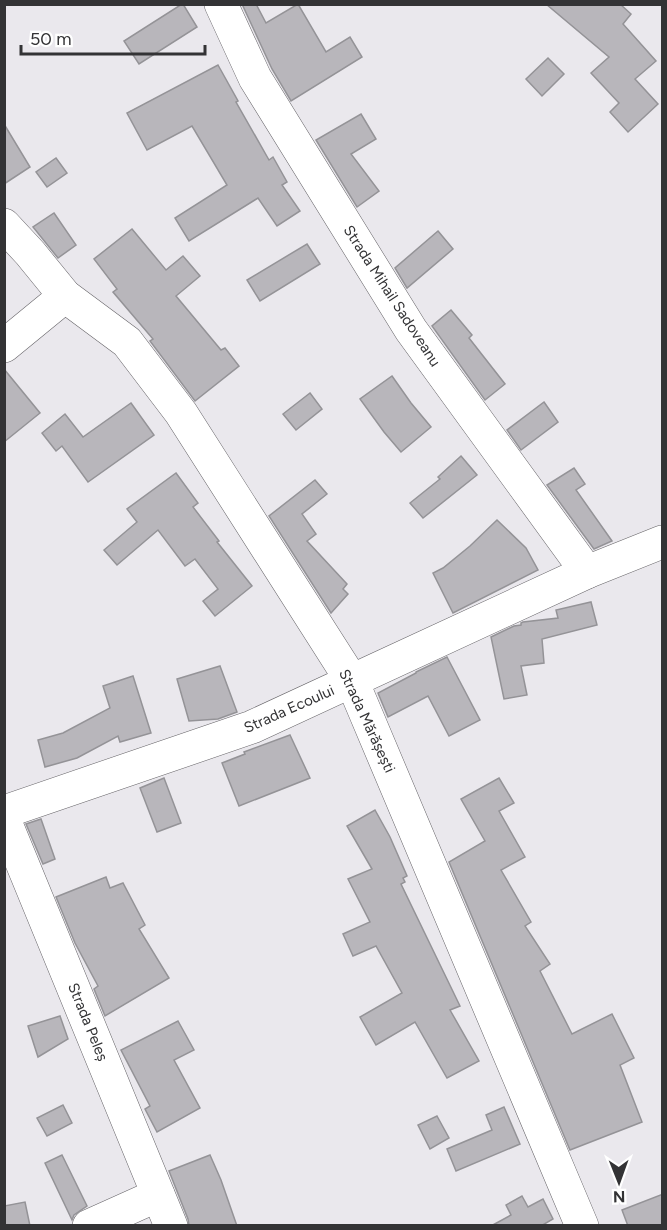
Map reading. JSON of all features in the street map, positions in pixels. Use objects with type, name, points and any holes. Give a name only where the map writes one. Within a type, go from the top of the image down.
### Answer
[{"type":"street","name":"Strada Mihail Sadoveanu","points":[[221,4],[255,78],[411,330],[587,572]]},
{"type":"street","name":"Strada Mărășești","points":[[4,225],[65,296],[127,342],[181,413],[352,681],[582,1226]]},
{"type":"street","points":[[4,346],[65,296]]},
{"type":"street","name":"Strada Ecoului","points":[[4,812],[252,727],[587,572],[663,542]]},
{"type":"street","name":"Strada Peleș","points":[[4,819],[171,1226]]},
{"type":"street","points":[[89,1226],[158,1195]]},
{"type":"building","points":[[182,4],[197,27],[139,64],[124,41]]},
{"type":"building","points":[[242,4],[256,4],[266,23],[298,4],[326,52],[350,37],[362,57],[291,101],[272,69]]},
{"type":"building","points":[[546,4],[620,4],[631,14],[623,24],[656,61],[635,79],[658,104],[628,132],[610,112],[619,103],[591,73],[609,57]]},
{"type":"building","points":[[548,58],[564,74],[542,96],[526,79]]},
{"type":"building","points":[[218,65],[269,160],[273,157],[287,182],[282,185],[300,211],[277,226],[258,198],[189,241],[175,218],[227,185],[192,126],[147,150],[127,113]]},
{"type":"building","points":[[361,114],[376,139],[351,154],[379,191],[357,207],[316,140]]},
{"type":"building","points":[[4,124],[30,167],[4,184]]},
{"type":"building","points":[[56,158],[67,173],[47,187],[36,172]]},
{"type":"building","points":[[54,213],[76,245],[58,258],[33,227]]},
{"type":"building","points":[[132,229],[166,270],[183,256],[200,276],[176,296],[221,350],[225,348],[239,366],[195,401],[150,341],[153,339],[113,292],[117,289],[94,259]]},
{"type":"building","points":[[438,231],[453,249],[407,288],[395,268]]},
{"type":"building","points":[[307,244],[320,264],[260,301],[247,280]]},
{"type":"building","points":[[451,310],[472,335],[469,338],[505,384],[485,400],[432,326]]},
{"type":"building","points":[[4,369],[40,413],[4,442]]},
{"type":"building","points":[[392,376],[431,427],[401,452],[360,399]]},
{"type":"building","points":[[310,393],[322,409],[296,430],[283,414]]},
{"type":"building","points":[[544,402],[558,422],[521,450],[507,430]]},
{"type":"building","points":[[131,403],[154,435],[88,482],[62,446],[56,451],[42,433],[65,414],[83,437]]},
{"type":"building","points":[[461,456],[477,475],[423,518],[410,503],[440,479],[438,477]]},
{"type":"building","points":[[574,468],[585,484],[576,490],[612,541],[594,549],[547,485]]},
{"type":"building","points":[[176,473],[198,503],[193,507],[252,586],[215,616],[203,601],[218,589],[195,559],[185,566],[158,530],[117,565],[104,550],[137,522],[127,509]]},
{"type":"building","points":[[315,480],[327,494],[302,514],[316,534],[307,541],[347,584],[343,589],[348,594],[331,613],[269,516]]},
{"type":"building","points":[[497,520],[526,548],[538,570],[453,613],[433,573],[443,568],[470,546]]},
{"type":"building","points":[[591,602],[597,625],[542,639],[544,663],[521,666],[527,695],[504,699],[491,637],[521,625],[523,622],[558,618],[556,610]]},
{"type":"building","points":[[447,657],[480,720],[449,736],[428,696],[388,717],[378,693]]},
{"type":"building","points":[[220,666],[237,712],[218,719],[189,721],[177,679]]},
{"type":"building","points":[[133,676],[151,733],[120,742],[118,736],[77,758],[45,767],[38,740],[63,733],[110,708],[103,686]]},
{"type":"building","points":[[290,735],[310,778],[239,806],[222,763]]},
{"type":"building","points":[[164,778],[181,823],[157,832],[140,788]]},
{"type":"building","points":[[499,778],[514,803],[499,811],[525,857],[501,870],[531,922],[525,926],[550,964],[540,971],[572,1034],[612,1014],[634,1058],[620,1065],[642,1122],[570,1150],[449,862],[485,841],[461,799]]},
{"type":"building","points":[[375,810],[407,876],[403,878],[405,882],[401,884],[460,1006],[450,1010],[479,1061],[447,1078],[415,1022],[376,1045],[360,1017],[402,993],[376,946],[353,956],[343,934],[370,922],[348,879],[372,869],[347,826]]},
{"type":"building","points":[[41,819],[55,859],[43,864],[26,824]]},
{"type":"building","points":[[106,877],[110,888],[123,883],[145,925],[139,929],[169,978],[105,1016],[94,989],[98,986],[75,943],[56,897]]},
{"type":"building","points":[[60,1016],[68,1039],[38,1057],[28,1026]]},
{"type":"building","points":[[178,1021],[194,1050],[174,1060],[200,1108],[157,1132],[145,1109],[150,1106],[121,1050]]},
{"type":"building","points":[[63,1105],[72,1123],[47,1136],[37,1118]]},
{"type":"building","points":[[504,1107],[520,1144],[456,1171],[447,1149],[492,1130],[486,1115]]},
{"type":"building","points":[[437,1116],[449,1138],[430,1149],[418,1125]]},
{"type":"building","points":[[62,1155],[87,1206],[74,1215],[72,1220],[45,1163]]},
{"type":"building","points":[[210,1155],[237,1226],[189,1226],[169,1171]]},
{"type":"building","points":[[663,1194],[663,1226],[628,1226],[622,1210]]},
{"type":"building","points":[[522,1196],[528,1207],[543,1199],[553,1219],[541,1226],[491,1226],[511,1215],[506,1205]]},
{"type":"building","points":[[25,1202],[30,1226],[4,1226],[4,1206]]}]
